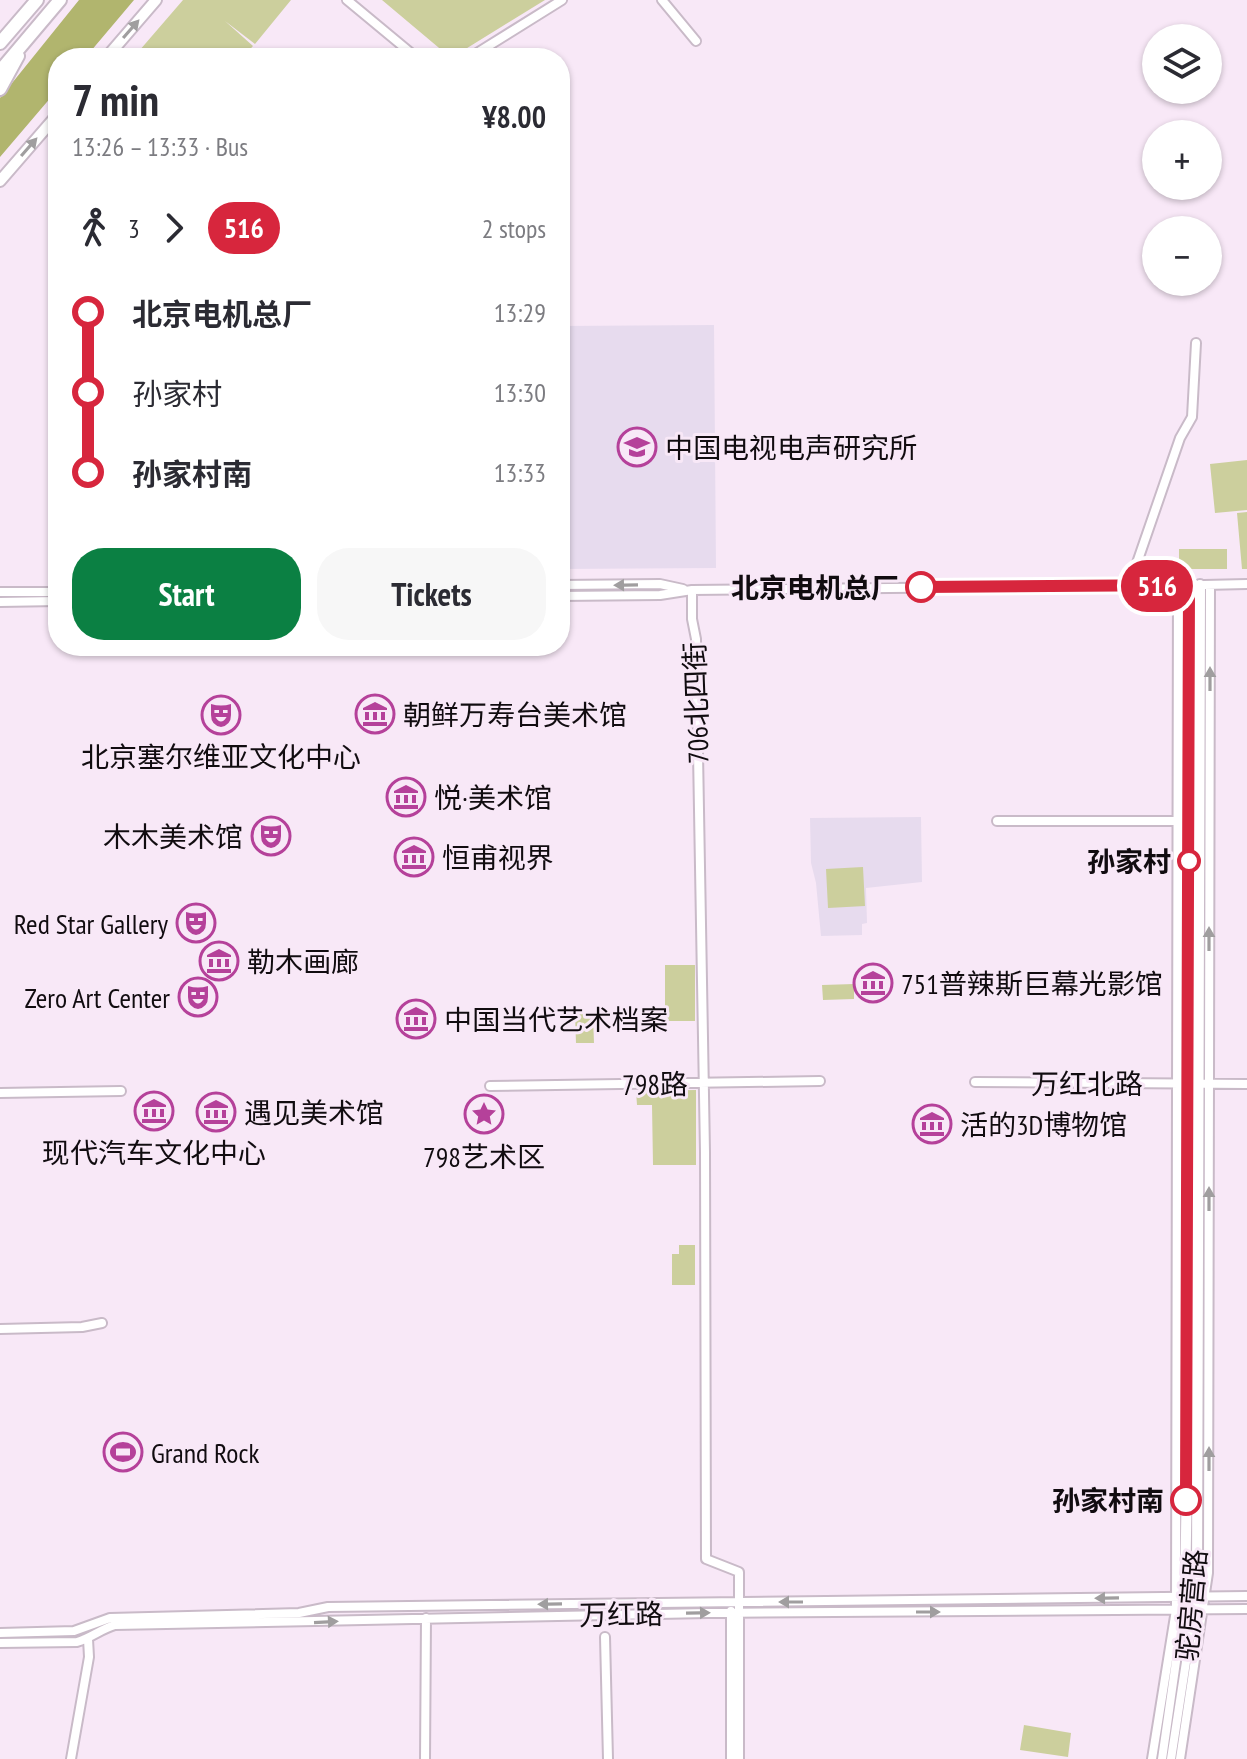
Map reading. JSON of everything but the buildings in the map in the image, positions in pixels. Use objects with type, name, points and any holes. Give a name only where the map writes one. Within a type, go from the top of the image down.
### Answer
[{"type":"highway","points":[[0,43],[37,0]]},
{"type":"highway","points":[[0,71],[60,0]]},
{"type":"highway","points":[[0,89],[24,42]]},
{"type":"main road","points":[[115,48],[156,0]]},
{"type":"main road","points":[[0,181],[48,126]]},
{"type":"main road","name":"驼房营路","points":[[1193,1084],[1183,820],[1194,585]]},
{"type":"main road","name":"驼房营路","points":[[1190,1610],[1194,585]]},
{"type":"street","points":[[347,0],[405,48]]},
{"type":"street","points":[[485,48],[562,0]]},
{"type":"street","points":[[662,0],[696,41]]},
{"type":"street","points":[[1129,586],[1180,438],[1192,417],[1196,343]]},
{"type":"street","points":[[570,585],[660,584],[692,590]]},
{"type":"street","points":[[570,596],[660,595],[692,590],[1247,584]]},
{"type":"street","name":"706北四街","points":[[692,590],[696,639],[703,1083],[706,1559],[739,1572],[740,1602]]},
{"type":"street","points":[[0,592],[48,592]]},
{"type":"street","points":[[0,602],[48,601]]},
{"type":"street","points":[[997,821],[1183,820]]},
{"type":"street","name":"798路","points":[[490,1086],[820,1081]]},
{"type":"street","name":"万红北路","points":[[975,1082],[1247,1084]]},
{"type":"street","points":[[1180,1759],[1191,1597],[1193,1084]]},
{"type":"street","points":[[0,1093],[121,1091]]},
{"type":"street","points":[[0,1329],[82,1327],[102,1323]]},
{"type":"street","name":"万红路","points":[[0,1633],[74,1631],[110,1618],[299,1613],[328,1607],[1247,1596]]},
{"type":"street","points":[[731,1759],[734,1613],[740,1602]]},
{"type":"street","name":"万红路","points":[[0,1643],[77,1642],[115,1625],[734,1613],[1247,1609]]},
{"type":"street","points":[[1152,1759],[1190,1610]]},
{"type":"street","name":"驼房营路","points":[[1162,1759],[1190,1610]]},
{"type":"street","name":"驼房营路","points":[[1171,1759],[1190,1610]]},
{"type":"street","points":[[734,1613],[739,1759]]},
{"type":"street","points":[[425,1759],[426,1618]]},
{"type":"street","points":[[605,1637],[608,1759]]},
{"type":"street","points":[[71,1759],[89,1657],[88,1639]]},
{"type":"shaded area","name":"中国电视电声研究所","points":[[714,325],[716,568],[570,569],[570,326]]},
{"type":"shaded area","points":[[921,817],[922,882],[866,888],[867,923],[862,924],[862,935],[821,936],[811,863],[810,818]]},
{"type":"green space","points":[[79,0],[134,0],[93,48],[48,48],[48,101],[0,157],[0,98]]},
{"type":"green space","points":[[183,0],[291,0],[255,44],[225,21],[253,46],[251,48],[142,48]]},
{"type":"green space","points":[[382,0],[545,0],[467,48],[439,48]]},
{"type":"green space","points":[[1247,460],[1247,510],[1215,513],[1210,464]]},
{"type":"green space","points":[[1247,512],[1247,569],[1242,569],[1237,513]]},
{"type":"green space","points":[[1179,549],[1227,549],[1227,569],[1179,569]]},
{"type":"green space","points":[[863,867],[865,906],[828,908],[826,869]]},
{"type":"green space","points":[[665,965],[695,965],[695,1021],[665,1021]]},
{"type":"green space","points":[[854,984],[854,999],[823,1000],[822,985]]},
{"type":"green space","points":[[575,1014],[593,1014],[594,1043],[576,1043]]},
{"type":"green space","points":[[696,1090],[696,1165],[653,1165],[652,1105],[637,1105],[636,1091]]},
{"type":"green space","points":[[679,1245],[695,1245],[695,1285],[672,1285],[672,1254],[679,1254]]},
{"type":"green space","points":[[1024,1725],[1071,1733],[1068,1757],[1020,1750]]},
{"type":"bus line","name":"516","points":[[921,587],[1189,585],[1186,1500]]},
{"type":"place","name":"中国电视电声研究所","points":[[637,447]]},
{"type":"place","name":"北京电机总厂","points":[[921,587]]},
{"type":"place","name":"朝鲜万寿台美术馆","points":[[375,714]]},
{"type":"place","name":"北京塞尔维亚文化中心","points":[[221,715]]},
{"type":"place","name":"悦·美术馆","points":[[406,797]]},
{"type":"place","name":"木木美术馆","points":[[271,836]]},
{"type":"place","name":"恒甫视界","points":[[414,857]]},
{"type":"place","name":"孙家村","points":[[1189,861]]},
{"type":"place","name":"Red Star Gallery","points":[[196,923]]},
{"type":"place","name":"勒木画廊","points":[[219,961]]},
{"type":"place","name":"751普辣斯巨幕光影馆","points":[[873,983]]},
{"type":"place","name":"Zero Art Center","points":[[198,997]]},
{"type":"place","name":"中国当代艺术档案","points":[[416,1019]]},
{"type":"place","name":"现代汽车文化中心","points":[[154,1111]]},
{"type":"place","name":"遇见美术馆","points":[[216,1112]]},
{"type":"place","name":"798艺术区","points":[[484,1114]]},
{"type":"place","name":"活的3D博物馆","points":[[932,1124]]},
{"type":"place","name":"Grand Rock","points":[[123,1452]]},
{"type":"place","name":"孙家村南","points":[[1186,1500]]}]
